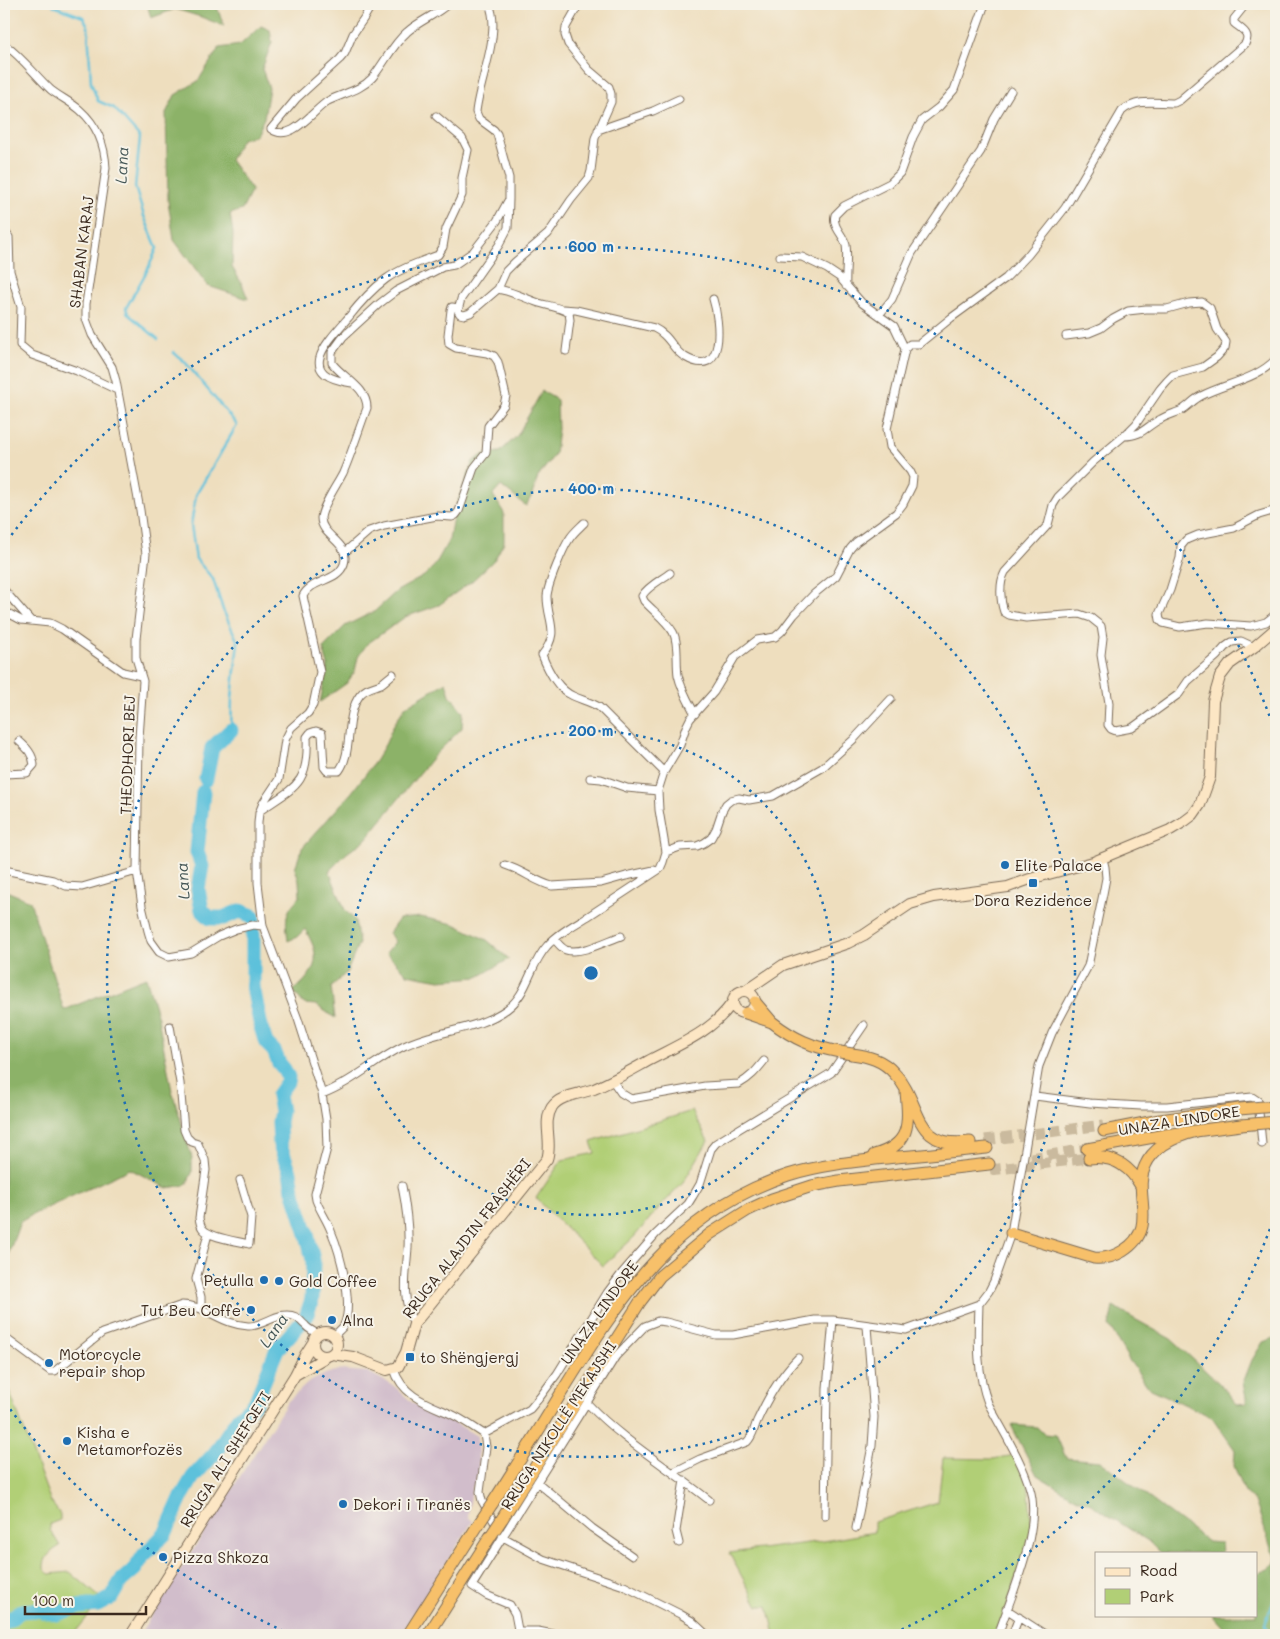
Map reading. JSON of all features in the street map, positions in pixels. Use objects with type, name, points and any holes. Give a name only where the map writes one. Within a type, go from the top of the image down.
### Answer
[{"type":"highway","points":[[673,1242],[679,1233],[700,1217],[750,1187],[802,1168],[866,1157],[890,1150],[900,1141],[906,1129],[908,1116],[906,1092],[897,1076],[884,1064],[866,1056],[804,1043],[789,1035],[772,1022],[751,996]]},
{"type":"highway","points":[[739,1010],[772,1022]]},
{"type":"highway","name":"UNAZA LINDORE","points":[[408,1635],[594,1340],[639,1277],[673,1242],[696,1223],[743,1194],[789,1175],[810,1169],[856,1161],[986,1144],[951,1143],[936,1138],[921,1122],[906,1092]]},
{"type":"highway","name":"UNAZA LINDORE","points":[[1104,1128],[1239,1109],[1276,1106]]},
{"type":"highway","name":"UNAZA LINDORE","points":[[1141,1186],[1129,1169],[1118,1162],[1088,1154],[1197,1130],[1276,1122]]},
{"type":"highway","points":[[1011,1233],[1094,1258],[1104,1258],[1118,1254],[1132,1244],[1142,1227],[1144,1206],[1141,1186],[1146,1164],[1155,1152],[1175,1138],[1197,1130]]},
{"type":"highway","name":"UNAZA LINDORE","points":[[428,1635],[640,1302],[660,1276],[710,1234],[748,1210],[772,1199],[812,1186],[873,1176],[964,1167],[990,1167]]},
{"type":"main road","name":"RRUGA ALAJDIN FRASHËRI","points":[[394,1369],[398,1367],[403,1359],[414,1324],[547,1159],[549,1152],[548,1118],[554,1105],[560,1100],[593,1089],[612,1080],[704,1031],[723,1016],[739,1010],[751,1011],[751,996],[763,980],[784,965],[855,939],[910,904],[934,897],[1008,887],[1103,859],[1184,822],[1200,805],[1210,777],[1213,701],[1216,687],[1224,669],[1276,628]]},
{"type":"main road","name":"RRUGA ALAJDIN FRASHËRI","points":[[739,1010],[736,994],[751,996]]},
{"type":"main road","points":[[353,1357],[326,1332],[318,1334],[313,1340],[312,1344],[315,1352],[322,1356],[353,1357],[387,1370],[394,1369]]},
{"type":"main road","points":[[329,1355],[335,1352],[335,1340]]},
{"type":"main road","name":"RRUGA ALI SHEFQETI","points":[[131,1635],[295,1375],[304,1355],[312,1344]]},
{"type":"main road","name":"RRUGA ALI SHEFQETI","points":[[295,1375],[329,1355]]},
{"type":"street","points":[[372,4],[353,34],[345,53],[296,99],[270,129],[280,133],[286,132],[313,116],[325,103],[364,86],[406,33],[448,4]]},
{"type":"street","points":[[489,4],[493,16],[493,32],[476,112],[479,119],[494,130],[499,138],[509,178],[508,228],[499,245],[461,299],[458,308],[460,314],[464,315],[470,313],[498,288],[506,272],[515,262],[548,234],[571,200],[589,178],[598,130],[611,102],[609,87],[583,63],[564,36],[566,28],[579,4]]},
{"type":"street","points":[[846,286],[846,246],[835,224],[835,215],[844,206],[890,182],[900,173],[912,137],[922,120],[939,107],[954,90],[984,4]]},
{"type":"street","points":[[322,1094],[347,1082],[400,1048],[486,1021],[508,1009],[520,993],[537,959],[547,945],[660,868],[666,852],[658,791],[664,772],[680,745],[686,727],[714,692],[735,657],[757,640],[775,637],[782,631],[814,594],[836,576],[850,549],[856,542],[896,513],[912,486],[913,477],[890,447],[887,430],[905,349],[910,344],[919,344],[1006,278],[1028,255],[1065,208],[1122,111],[1138,102],[1174,103],[1180,100],[1246,44],[1247,35],[1234,23],[1234,19],[1246,4]]},
{"type":"street","name":"SHABAN KARAJ","points":[[4,44],[18,54],[52,90],[80,110],[93,125],[102,142],[105,154],[106,168],[86,304],[86,320],[92,335],[112,367],[140,510],[146,554],[136,639],[136,658],[141,676]]},
{"type":"street","points":[[879,315],[892,299],[912,252],[981,152],[994,119],[1011,91]]},
{"type":"street","points":[[598,130],[653,111],[678,99]]},
{"type":"street","points":[[354,384],[337,380],[325,374],[319,360],[322,348],[369,294],[384,280],[438,254],[444,248],[446,229],[462,195],[462,178],[468,150],[462,138],[436,116]]},
{"type":"street","points":[[335,1340],[347,1318],[347,1297],[342,1266],[332,1234],[316,1200],[315,1190],[326,1156],[328,1141],[326,1120],[322,1094],[298,1019],[263,926],[258,883],[258,823],[263,803],[279,779],[285,740],[291,728],[308,713],[313,705],[320,672],[303,596],[305,591],[319,582],[333,577],[344,564],[345,552],[343,546],[330,534],[321,520],[343,473],[367,408],[367,402],[363,393],[334,366],[331,360],[332,352],[343,337],[396,291],[443,267],[454,265],[473,252],[497,221],[509,199]]},
{"type":"street","points":[[4,230],[9,237],[12,280],[21,307],[20,345],[32,355],[77,371],[117,390]]},
{"type":"street","points":[[780,256],[802,257],[839,277],[862,303],[894,326],[905,349]]},
{"type":"street","points":[[498,288],[563,309],[576,310],[654,328],[665,335],[683,357],[702,363],[709,360],[715,353],[718,344],[717,312],[713,299]]},
{"type":"street","points":[[1066,336],[1089,333],[1101,328],[1128,311],[1167,309],[1202,302],[1210,308],[1226,342],[1225,348],[1217,357],[1203,367],[1174,375],[1160,389],[1136,424],[1093,462],[1058,497],[1053,505],[1048,525],[1006,572],[1001,585],[1004,612],[1009,615],[1026,618],[1085,614],[1100,626],[1103,638],[1101,655],[1109,703],[1108,725],[1111,730],[1116,731],[1132,728],[1179,694],[1188,681],[1232,642],[1241,641],[1254,647]]},
{"type":"street","points":[[345,552],[370,531],[384,526],[437,516],[452,517],[456,515],[474,468],[486,453],[488,426],[504,405],[506,396],[498,362],[494,356],[456,348],[449,344],[450,312],[452,307],[458,308]]},
{"type":"street","points":[[563,309],[569,313],[570,320],[566,351]]},
{"type":"street","points":[[1124,436],[1134,436],[1141,433],[1156,421],[1183,409],[1200,396],[1248,378],[1265,369],[1276,359]]},
{"type":"street","points":[[1276,510],[1259,515],[1234,528],[1198,534],[1186,540],[1181,546],[1180,558],[1170,590],[1159,614],[1160,620],[1163,623],[1180,627],[1208,623],[1251,626],[1266,622],[1276,614]]},
{"type":"street","points":[[584,523],[570,538],[549,584],[547,595],[552,637],[550,645],[542,655],[562,689],[572,696],[587,700],[598,708],[664,772]]},
{"type":"street","points":[[670,573],[656,584],[646,588],[642,596],[644,601],[674,634],[676,665],[680,686],[695,714]]},
{"type":"street","points":[[4,590],[32,622]]},
{"type":"street","name":"THEODHORI BEJ","points":[[4,611],[22,620],[50,624],[62,629],[123,672],[141,676],[143,681],[139,738],[137,871],[148,931],[151,941],[159,952],[169,957],[186,954],[206,946],[219,936],[236,929],[263,926]]},
{"type":"street","points":[[260,810],[303,778],[306,768],[307,736],[310,733],[316,731],[322,734],[324,767],[327,771],[340,770],[345,760],[351,721],[358,697],[364,690],[381,684],[393,674]]},
{"type":"street","points":[[666,852],[680,847],[697,846],[711,838],[722,811],[726,804],[732,800],[738,798],[749,800],[773,796],[822,768],[854,739],[891,699]]},
{"type":"street","points":[[4,774],[27,773],[34,765],[31,754],[19,741]]},
{"type":"street","points":[[590,778],[627,788],[658,791]]},
{"type":"street","points":[[998,1635],[1031,1536],[1032,1496],[1028,1482],[983,1390],[978,1351],[979,1304],[994,1281],[1011,1233],[1039,1066],[1052,1033],[1088,966],[1104,886],[1105,867],[1103,859]]},
{"type":"street","points":[[506,865],[517,868],[552,886],[601,883],[660,868]]},
{"type":"street","points":[[4,870],[53,880],[66,886],[82,887],[137,871]]},
{"type":"street","points":[[554,939],[561,947],[572,951],[584,949],[621,936]]},
{"type":"street","points":[[484,1434],[530,1409],[540,1397],[622,1273],[656,1234],[688,1204],[700,1184],[712,1148],[716,1143],[831,1074],[864,1025]]},
{"type":"street","points":[[170,1026],[180,1083],[184,1130],[187,1138],[198,1144],[205,1160],[206,1170],[199,1218],[202,1229],[208,1234],[249,1244],[250,1217],[240,1180]]},
{"type":"street","points":[[612,1080],[621,1094],[637,1099],[675,1090],[739,1084],[756,1072],[764,1061]]},
{"type":"street","points":[[1035,1096],[1090,1104],[1141,1106],[1168,1106],[1252,1097],[1258,1101],[1262,1144]]},
{"type":"street","points":[[402,1186],[408,1247],[404,1282],[410,1316],[414,1324]]},
{"type":"street","points":[[201,1308],[201,1297],[196,1279],[208,1234]]},
{"type":"street","name":"RRUGA NIKOLLË MEKAJSHI","points":[[518,1633],[515,1614],[510,1605],[486,1595],[472,1586],[588,1404],[616,1356],[645,1326],[658,1321],[676,1324],[707,1334],[724,1335],[815,1320],[833,1320],[906,1330],[979,1304]]},
{"type":"street","points":[[4,1337],[50,1372],[55,1371],[102,1332],[138,1322],[182,1305],[201,1308],[219,1319],[248,1326],[255,1326],[276,1316],[297,1318],[305,1326],[318,1334]]},
{"type":"street","points":[[825,1516],[828,1388],[833,1320]]},
{"type":"street","points":[[856,1528],[872,1446],[874,1417],[867,1326]]},
{"type":"street","points":[[674,1472],[747,1442],[751,1438],[757,1420],[781,1378],[798,1358]]},
{"type":"street","points":[[394,1369],[396,1376],[403,1386],[418,1400],[451,1414],[484,1434]]},
{"type":"street","points":[[588,1404],[596,1413],[636,1445],[709,1500]]},
{"type":"street","points":[[484,1434],[486,1447],[480,1492],[482,1501],[503,1537],[542,1559],[624,1586],[692,1621],[707,1635]]},
{"type":"street","points":[[679,1543],[676,1531],[684,1480]]},
{"type":"street","points":[[537,1482],[592,1528],[632,1556]]},
{"type":"street","points":[[1006,1609],[1046,1635]]},
{"type":"street","points":[[1012,1635],[1019,1617]]},
{"type":"street","points":[[518,1633],[538,1631],[558,1635]]},
{"type":"shaded area","points":[[339,1370],[368,1372],[394,1386],[414,1404],[435,1411],[477,1436],[479,1474],[472,1488],[468,1517],[473,1521],[400,1635],[139,1635],[288,1401],[308,1383],[325,1374]]},
{"type":"green space","points":[[147,4],[218,4],[218,10],[224,26],[175,9],[151,18]]},
{"type":"green space","points":[[261,26],[270,30],[272,42],[262,69],[269,88],[264,118],[256,135],[242,139],[230,160],[252,190],[242,210],[230,214],[233,233],[232,267],[248,299],[208,286],[174,240],[168,201],[166,113],[175,95],[198,81],[219,48],[240,45]]},
{"type":"green space","points":[[542,391],[557,400],[558,429],[555,454],[538,477],[526,506],[501,486],[493,495],[504,513],[504,542],[495,559],[472,581],[439,605],[405,617],[367,644],[358,657],[355,671],[347,683],[320,702],[328,665],[323,648],[345,626],[375,611],[397,591],[424,576],[435,565],[449,540],[454,511],[473,461],[484,454],[500,452],[517,436]]},
{"type":"green space","points":[[446,682],[450,695],[463,712],[462,728],[433,757],[365,840],[347,853],[329,871],[345,910],[355,920],[359,943],[347,972],[331,987],[335,1018],[316,1005],[304,1004],[293,991],[312,971],[315,961],[312,942],[305,929],[297,937],[288,941],[286,922],[288,912],[300,897],[299,881],[295,868],[302,848],[352,792],[376,760],[405,707]]},
{"type":"green space","points":[[4,890],[30,901],[64,1010],[146,977],[158,1018],[172,1091],[192,1158],[192,1173],[186,1185],[167,1188],[130,1169],[34,1214],[20,1222],[6,1261],[4,1260]]},
{"type":"green space","points":[[421,917],[454,924],[487,940],[509,959],[478,977],[440,980],[407,974],[386,953],[395,942],[389,933],[399,919]]},
{"type":"green space","points":[[692,1111],[708,1141],[683,1183],[634,1237],[603,1266],[536,1198],[562,1160],[595,1153],[591,1142]]},
{"type":"green space","points":[[1113,1307],[1171,1339],[1222,1386],[1237,1404],[1247,1403],[1243,1383],[1252,1360],[1263,1342],[1276,1337],[1276,1556],[1272,1551],[1255,1501],[1246,1495],[1234,1466],[1235,1450],[1212,1417],[1149,1388],[1129,1360],[1109,1326]]},
{"type":"green space","points":[[4,1377],[51,1502],[60,1514],[60,1520],[50,1524],[50,1530],[60,1546],[48,1555],[44,1569],[49,1574],[70,1572],[102,1599],[73,1635],[4,1635]]},
{"type":"green space","points":[[1011,1425],[1037,1427],[1044,1434],[1056,1435],[1066,1458],[1100,1461],[1208,1542],[1221,1543],[1222,1552],[1159,1552],[1148,1541],[1091,1504],[1073,1497],[1037,1475]]},
{"type":"green space","points":[[1015,1455],[1028,1482],[1032,1529],[998,1635],[775,1635],[768,1606],[758,1606],[729,1553],[824,1541],[874,1532],[874,1522],[938,1502],[943,1458],[993,1459]]},
{"type":"green space","points":[[1276,1556],[1276,1635],[1230,1635],[1213,1616],[1258,1616],[1258,1573],[1268,1569],[1275,1563]]},
{"type":"waterway","name":"Lana","points":[[53,4],[83,17],[88,26],[91,83],[98,101],[114,108],[140,137],[135,187],[157,248],[148,269],[126,308],[128,314],[158,339]]},
{"type":"waterway","points":[[173,352],[185,362],[237,425],[196,495],[191,525],[196,559],[213,579],[223,610],[238,642],[232,698],[231,730]]},
{"type":"waterway","name":"Lana","points":[[206,779],[212,748],[231,730]]},
{"type":"waterway","name":"Lana","points":[[203,792],[197,852],[202,866],[198,889],[202,910],[210,918],[223,918],[240,911],[253,916],[253,918]]},
{"type":"waterway","name":"Lana","points":[[4,1623],[21,1611],[36,1610],[56,1614],[79,1607],[98,1605],[111,1598],[121,1581],[135,1569],[144,1555],[165,1534],[193,1477],[215,1453],[238,1418],[255,1403],[277,1349],[306,1317],[312,1299],[313,1260],[293,1190],[290,1172],[280,1145],[279,1122],[281,1111],[278,1095],[287,1082],[288,1077],[274,1051],[266,1043],[261,1027],[253,987],[253,933]]},
{"type":"waterway","points":[[1268,1635],[1265,1624],[1276,1595]]},
{"type":"tunnel","points":[[985,1140],[1103,1125]]},
{"type":"tunnel","points":[[1031,1158],[1087,1149]]},
{"type":"tunnel","points":[[990,1170],[1089,1158]]},
{"type":"place","name":"Elite Palace","points":[[1005,865]]},
{"type":"place","name":"Dora Rezidence","points":[[1033,883]]},
{"type":"place","name":"Petulla","points":[[264,1280]]},
{"type":"place","name":"Gold Coffee","points":[[279,1281]]},
{"type":"place","name":"Tut Beu Coffe","points":[[251,1310]]},
{"type":"place","name":"Alna","points":[[332,1320]]},
{"type":"place","name":"to Shëngjergj","points":[[410,1357]]},
{"type":"place","name":"Motorcycle repair shop","points":[[49,1363]]},
{"type":"place","name":"Kisha e Metamorfozës","points":[[67,1441]]},
{"type":"place","name":"Dekori i Tiranës","points":[[343,1504]]},
{"type":"place","name":"Pizza Shkoza","points":[[163,1557]]}]
